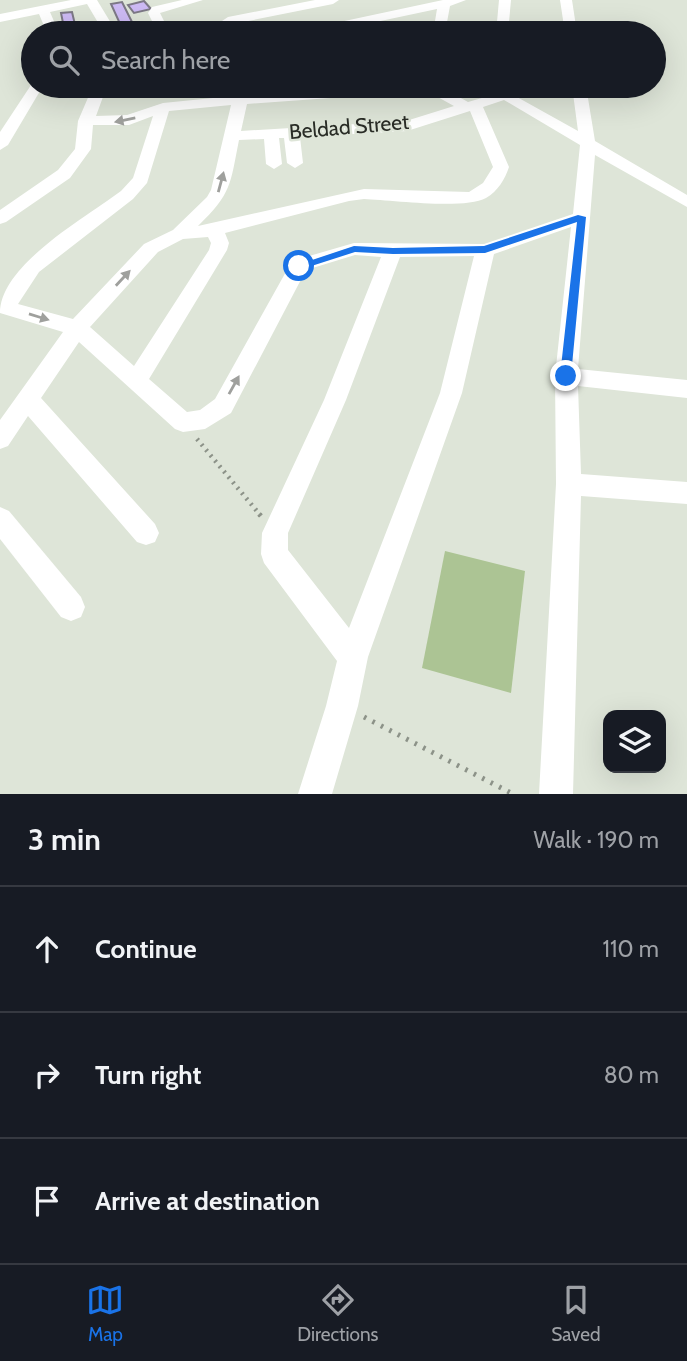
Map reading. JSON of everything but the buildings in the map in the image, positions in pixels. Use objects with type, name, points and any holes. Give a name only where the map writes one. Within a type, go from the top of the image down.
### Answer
[{"type":"street","points":[[0,18],[46,6],[90,0],[104,21]]},
{"type":"street","points":[[157,21],[153,13],[156,10],[197,0]]},
{"type":"street","points":[[232,21],[333,0]]},
{"type":"street","points":[[363,21],[460,0]]},
{"type":"street","points":[[503,21],[505,0]]},
{"type":"street","points":[[566,0],[569,21]]},
{"type":"street","points":[[441,21],[443,4]]},
{"type":"street","points":[[0,145],[28,98]]},
{"type":"street","points":[[0,218],[64,174],[83,149],[86,121],[95,98]]},
{"type":"street","points":[[86,121],[130,120],[163,107],[213,98]]},
{"type":"street","points":[[0,439],[77,328],[151,248],[179,234],[213,201],[220,190],[240,98]]},
{"type":"street","points":[[179,234],[214,230],[364,194],[470,198],[481,195],[498,175],[501,166],[470,106],[453,98]]},
{"type":"street","name":"Beldad Street","points":[[230,136],[407,126],[488,98]]},
{"type":"street","points":[[518,98],[588,145],[687,202]]},
{"type":"street","points":[[556,794],[569,484],[566,376],[588,145],[581,98]]},
{"type":"street","points":[[0,108],[25,103]]},
{"type":"street","points":[[163,107],[141,179],[127,195],[32,267],[3,307],[77,328],[183,422],[205,419],[223,406],[299,266],[354,249],[485,250],[582,217]]},
{"type":"street","points":[[291,132],[295,163]]},
{"type":"street","points":[[271,134],[274,164]]},
{"type":"street","points":[[135,382],[161,345],[218,250],[220,243],[214,230]]},
{"type":"street","points":[[315,794],[342,706],[353,657],[451,393],[485,250]]},
{"type":"street","points":[[353,657],[274,554],[275,533],[335,400],[393,251]]},
{"type":"street","points":[[566,376],[687,389]]},
{"type":"street","points":[[28,400],[146,533]]},
{"type":"street","points":[[569,484],[687,492]]},
{"type":"street","points":[[0,519],[71,607]]},
{"type":"path","points":[[183,422],[275,533]]},
{"type":"path","points":[[342,706],[513,794]]},
{"type":"green space","points":[[445,551],[525,571],[511,693],[422,668]]},
{"type":"route","points":[[299,266],[354,249],[485,250],[582,217],[566,376]]}]
